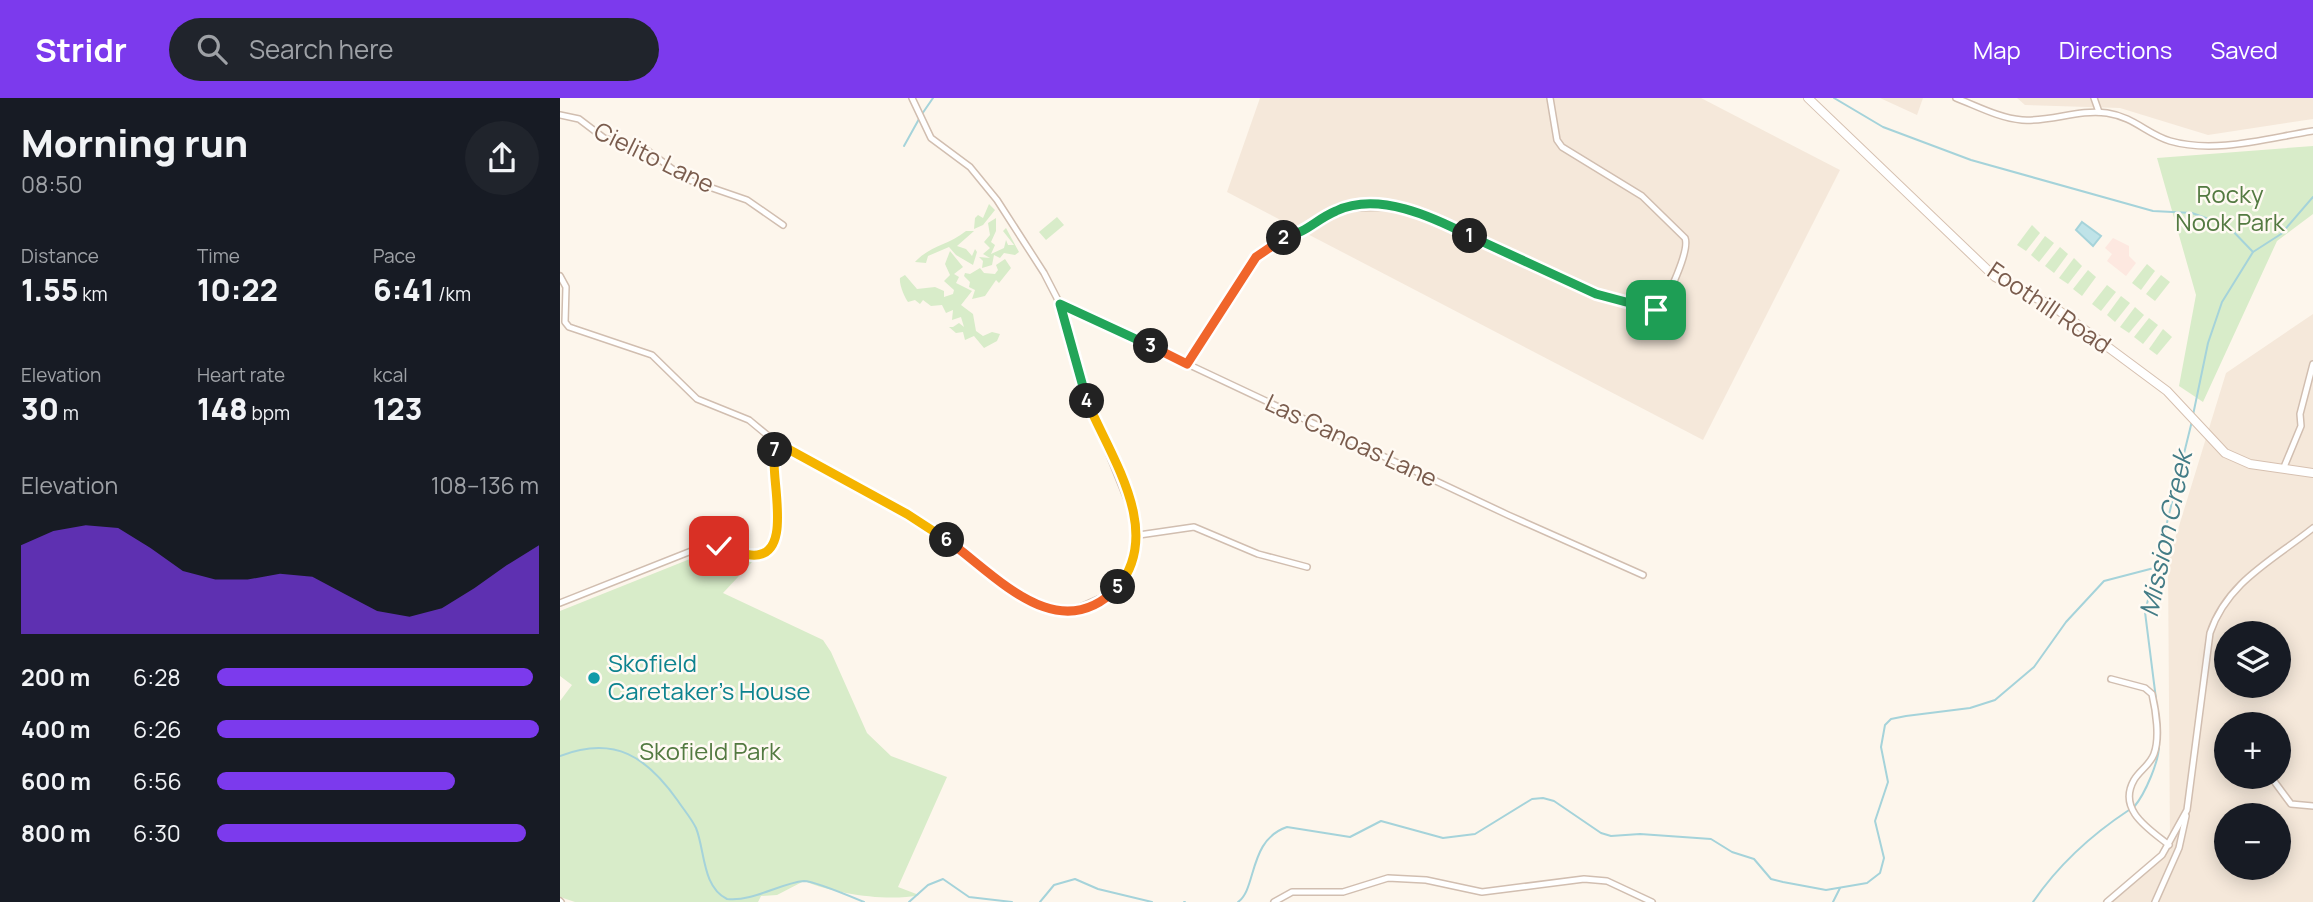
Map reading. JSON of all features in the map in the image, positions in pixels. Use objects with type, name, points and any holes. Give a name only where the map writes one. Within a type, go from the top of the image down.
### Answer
[{"type":"main road","name":"Foothill Road","points":[[1808,98],[1995,277],[2054,307],[2167,391],[2225,453],[2250,464],[2313,473]]},
{"type":"street","points":[[560,276],[566,287],[563,323],[579,331],[652,355],[697,399],[749,420],[778,444],[907,514],[950,542],[1012,592],[1044,608],[1074,610],[1110,594],[1122,582],[1135,557],[1139,535],[1135,514],[1077,370],[1060,304],[997,200],[970,167],[931,138],[912,98]]},
{"type":"street","points":[[1187,364],[1261,252],[1279,240],[1305,232],[1338,210],[1356,206],[1393,207],[1420,212],[1596,294],[1648,310],[1659,309],[1684,257],[1687,244],[1685,238],[1636,191],[1562,147],[1557,140],[1550,98]]},
{"type":"street","points":[[1956,98],[2020,120],[2099,112],[2139,123],[2165,140],[2191,144],[2235,144],[2313,131]]},
{"type":"street","points":[[2094,98],[2099,112]]},
{"type":"street","name":"Cielito Lane","points":[[560,116],[579,120],[604,138],[648,151],[686,179],[747,200],[783,225]]},
{"type":"street","name":"Las Canoas Lane","points":[[1060,304],[1643,575]]},
{"type":"street","points":[[2284,467],[2301,426],[2301,414],[2313,364]]},
{"type":"street","points":[[560,603],[704,546],[721,546],[750,555],[764,552],[774,541],[778,526],[773,457],[778,444]]},
{"type":"street","points":[[1139,535],[1194,527],[1258,554],[1307,567]]},
{"type":"street","points":[[2155,902],[2179,848],[2187,810],[2210,633],[2220,607],[2241,582],[2313,528]]},
{"type":"street","points":[[2111,679],[2145,688],[2152,694],[2156,750],[2148,765],[2133,781],[2130,803],[2137,819],[2169,845]]},
{"type":"street","points":[[2280,789],[2291,803],[2313,806]]},
{"type":"street","points":[[2106,902],[2151,867],[2169,845],[2187,810]]},
{"type":"street","points":[[1274,902],[1292,892],[1343,892],[1388,878],[1426,880],[1482,892],[1568,879],[1596,880],[1607,881],[1652,902]]},
{"type":"shaded area","points":[[1260,98],[1701,98],[1840,170],[1703,440],[1227,192]]},
{"type":"shaded area","points":[[1880,98],[1923,98],[1917,115]]},
{"type":"shaded area","points":[[2017,98],[2313,98],[2313,119],[2208,135],[2120,108],[2025,105]]},
{"type":"shaded area","points":[[2113,238],[2129,246],[2129,256],[2136,263],[2126,276],[2107,261],[2112,254],[2105,248]]},
{"type":"shaded area","points":[[2313,314],[2313,902],[2107,902],[2151,867],[2170,843],[2168,562],[2226,373]]},
{"type":"green space","name":"Rocky Nook Park","points":[[2313,146],[2313,214],[2277,241],[2203,402],[2179,386],[2196,295],[2157,158]]},
{"type":"green space","points":[[989,204],[995,210],[983,225],[974,229],[975,218],[978,215],[983,218]]},
{"type":"green space","points":[[1057,217],[1064,225],[1046,240],[1039,232]]},
{"type":"green space","points":[[996,218],[996,231],[991,242],[995,245],[991,254],[1004,248],[1006,240],[1008,245],[1014,245],[1003,231],[1006,228],[1019,252],[1015,255],[1004,253],[1000,258],[994,255],[992,265],[982,268],[983,261],[979,257],[990,258],[983,254],[990,248],[984,242],[990,235],[988,223]]},
{"type":"green space","points":[[2032,225],[2040,233],[2026,251],[2017,245]]},
{"type":"green space","points":[[966,231],[974,231],[957,246],[966,249],[972,256],[975,249],[977,252],[973,265],[956,255],[949,247],[928,256],[926,263],[915,262],[926,252]]},
{"type":"green space","points":[[2045,236],[2054,243],[2039,262],[2031,255]]},
{"type":"green space","points":[[2060,247],[2068,254],[2054,273],[2045,266]]},
{"type":"green space","points":[[950,251],[963,267],[954,274],[959,277],[956,283],[972,291],[961,305],[973,314],[976,331],[983,336],[992,332],[1000,334],[997,341],[984,348],[974,336],[965,340],[963,332],[956,333],[949,327],[959,323],[964,327],[961,317],[952,320],[953,310],[946,313],[942,305],[931,306],[923,300],[920,304],[915,300],[908,302],[902,291],[900,278],[905,275],[917,289],[935,287],[944,291],[944,297],[953,294],[954,290],[944,281],[950,275],[945,264]]},
{"type":"green space","points":[[2074,258],[2082,266],[2068,284],[2059,278]]},
{"type":"green space","points":[[1005,259],[1011,268],[999,283],[996,280],[985,296],[972,299],[975,290],[969,287],[970,282],[964,276],[965,273],[970,274],[980,268],[984,273],[995,274],[998,270],[996,265]]},
{"type":"green space","points":[[2147,264],[2155,271],[2141,290],[2132,283]]},
{"type":"green space","points":[[2088,270],[2096,277],[2082,296],[2073,289]]},
{"type":"green space","points":[[2161,275],[2170,282],[2155,301],[2146,294]]},
{"type":"green space","points":[[2107,285],[2116,292],[2101,311],[2092,304]]},
{"type":"green space","points":[[2121,296],[2130,303],[2115,322],[2107,315]]},
{"type":"green space","points":[[2135,307],[2144,315],[2129,333],[2120,327]]},
{"type":"green space","points":[[2149,318],[2158,325],[2143,344],[2134,337]]},
{"type":"green space","points":[[2163,329],[2172,337],[2157,355],[2149,349]]},
{"type":"green space","name":"Skofield Park","points":[[715,549],[753,561],[723,593],[823,640],[867,733],[891,756],[947,777],[898,887],[919,895],[892,898],[862,896],[804,881],[777,895],[761,896],[758,902],[575,902],[560,897],[560,701],[572,685],[560,676],[560,611]]},
{"type":"water","points":[[2082,222],[2101,236],[2093,246],[2076,230]]},
{"type":"waterway","points":[[922,114],[933,98]]},
{"type":"waterway","points":[[1834,98],[1883,127],[1971,160],[2153,211],[2192,213],[2228,226],[2253,252]]},
{"type":"waterway","points":[[904,146],[919,119]]},
{"type":"waterway","name":"Mission Creek","points":[[2193,415],[2208,343],[2222,302],[2253,252],[2281,234],[2313,197]]},
{"type":"waterway","name":"Mission Creek","points":[[2156,699],[2145,612],[2192,421]]},
{"type":"waterway","points":[[1238,902],[1244,896],[1259,853],[1266,842],[1274,833],[1287,827],[1350,837],[1381,821],[1443,838],[1475,834],[1532,799],[1543,798],[1554,801],[1601,833],[1611,836],[1640,834],[1711,839],[1732,852],[1754,859],[1771,879],[1826,890],[1867,883],[1880,873],[1884,858],[1875,821],[1888,782],[1881,747],[1885,725],[1891,719],[1970,708],[1995,700],[2034,667],[2066,622],[2104,581],[2154,568]]},
{"type":"waterway","name":"Mission Creek","points":[[2134,807],[2151,776],[2159,743]]},
{"type":"waterway","points":[[560,756],[580,750],[613,749],[628,754],[654,772],[694,824],[709,877],[713,886],[727,899],[747,898],[804,881],[864,902]]},
{"type":"waterway","name":"Mission Creek","points":[[2033,902],[2076,851],[2129,810]]},
{"type":"waterway","points":[[909,902],[928,885],[943,879],[969,897],[1012,902]]},
{"type":"waterway","points":[[1040,902],[1054,885],[1075,879],[1098,889],[1152,902]]},
{"type":"waterway","points":[[1833,902],[1840,888]]},
{"type":"place","name":"Skofield Caretaker's House","points":[[594,678]]},
{"type":"route","points":[[719,546],[754,555],[761,554],[772,544],[778,526],[773,454],[778,444],[907,514],[950,542],[1012,592],[1037,606],[1054,610],[1074,610],[1110,594],[1122,582],[1135,557],[1138,526],[1088,402],[1060,304],[1106,323],[1187,364],[1261,252],[1279,240],[1305,232],[1331,213],[1344,208],[1393,207],[1420,212],[1596,294],[1656,310]]}]
